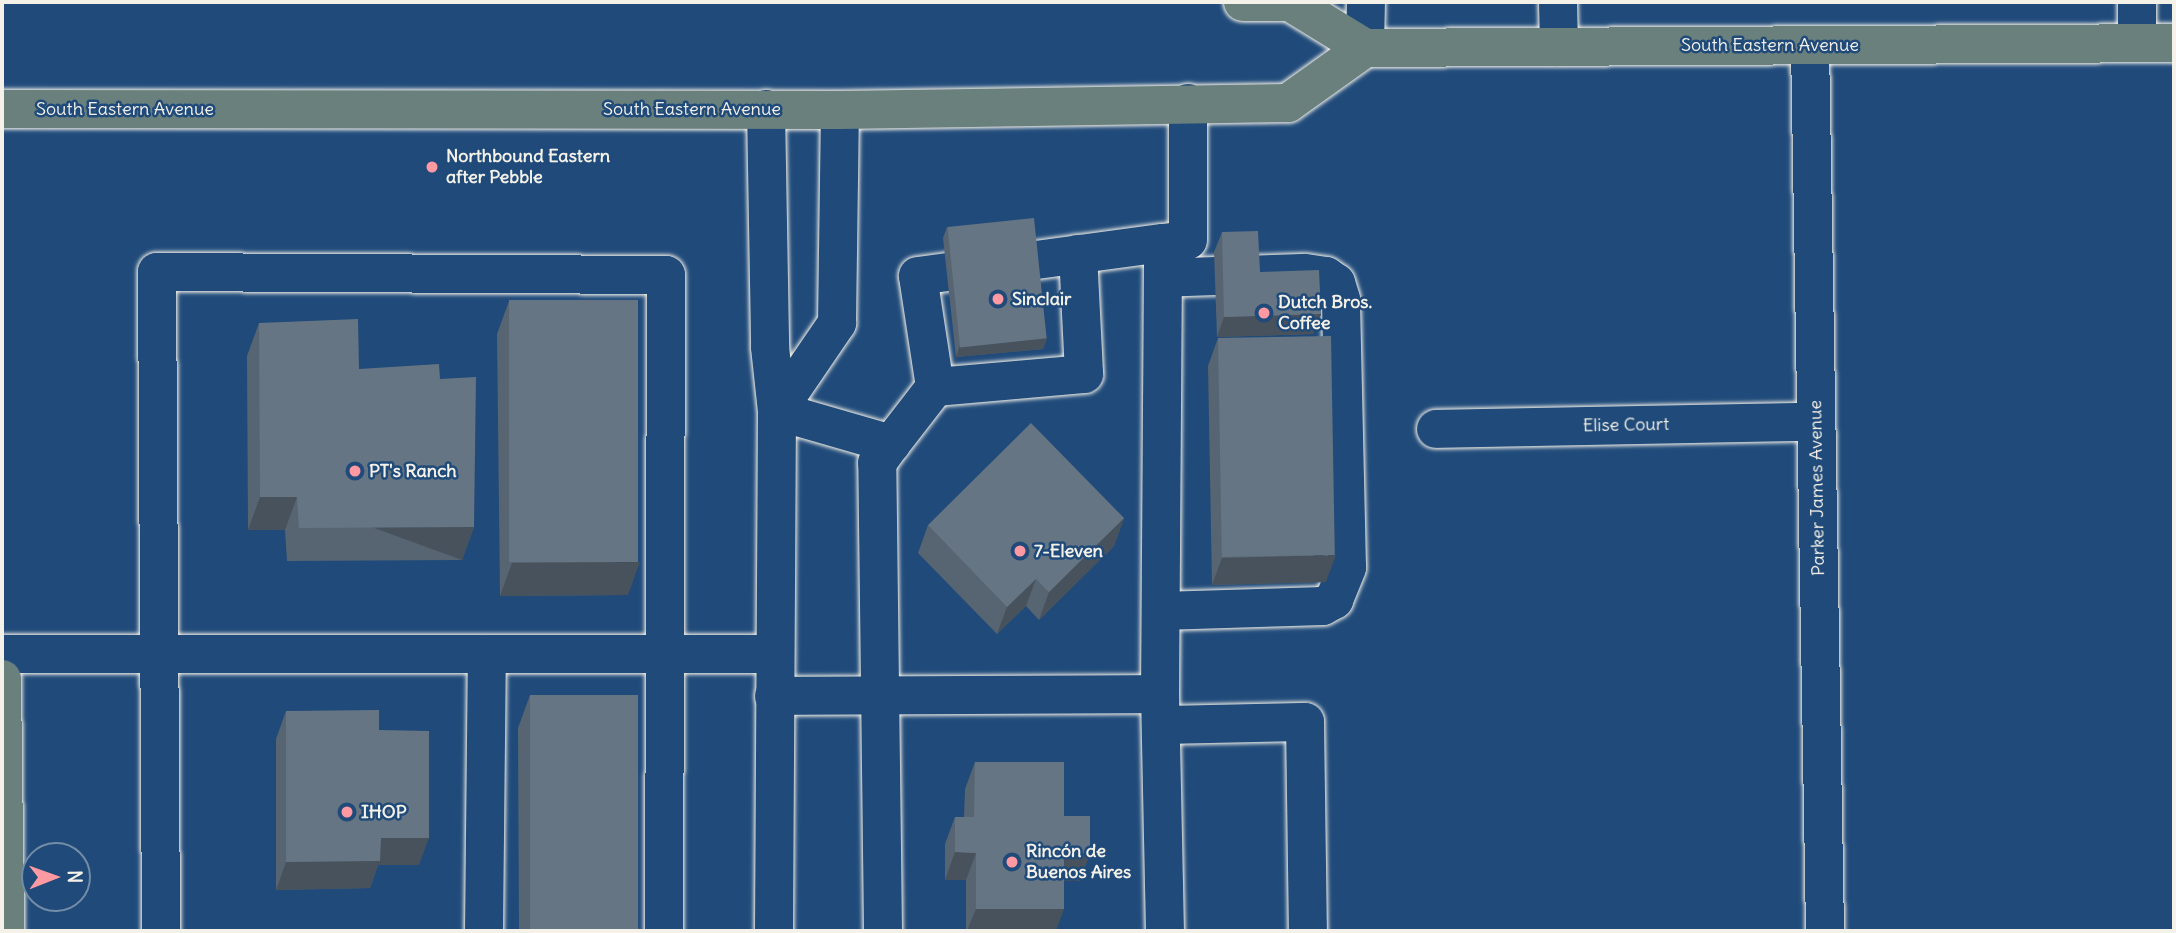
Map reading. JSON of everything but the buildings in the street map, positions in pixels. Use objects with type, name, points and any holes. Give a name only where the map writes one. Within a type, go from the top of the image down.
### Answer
[{"type":"main road","points":[[1243,2],[1290,2],[1365,48]]},
{"type":"main road","name":"South Eastern Avenue","points":[[2,110],[840,110],[1288,103],[1365,48],[2174,43]]},
{"type":"main road","points":[[2,679],[5,931]]},
{"type":"street","points":[[1365,48],[1366,2]]},
{"type":"street","points":[[1558,2],[1559,47]]},
{"type":"street","points":[[2137,2],[2137,43]]},
{"type":"street","name":"Parker James Avenue","points":[[1810,45],[1825,931]]},
{"type":"street","points":[[1163,260],[1188,240],[1188,103]]},
{"type":"street","points":[[766,109],[770,347],[777,411],[774,931]]},
{"type":"street","points":[[777,411],[836,323],[840,110]]},
{"type":"street","points":[[935,387],[1084,374],[1078,254]]},
{"type":"street","points":[[883,931],[877,463],[935,387],[918,276],[1078,254],[1304,273],[1326,276],[1336,283],[1341,299],[1347,567],[1334,600],[1323,606],[1161,611]]},
{"type":"street","points":[[1163,260],[1161,710],[1165,931]]},
{"type":"street","points":[[161,931],[157,271],[666,275],[664,931]]},
{"type":"street","points":[[777,411],[891,444]]},
{"type":"street","name":"Elise Court","points":[[1436,429],[1816,422]]},
{"type":"street","points":[[484,931],[487,653]]},
{"type":"street","points":[[2,654],[774,654]]},
{"type":"street","points":[[774,696],[880,695],[1161,710],[1305,722],[1308,931]]},
{"type":"place","name":"Northbound Eastern after Pebble","points":[[432,167]]},
{"type":"place","name":"Sinclair","points":[[998,299]]},
{"type":"place","name":"Dutch Bros. Coffee","points":[[1264,313]]},
{"type":"place","name":"PT's Ranch","points":[[355,471]]},
{"type":"place","name":"7-Eleven","points":[[1020,551]]},
{"type":"place","name":"IHOP","points":[[347,812]]},
{"type":"place","name":"Rincón de Buenos Aires","points":[[1012,862]]}]
